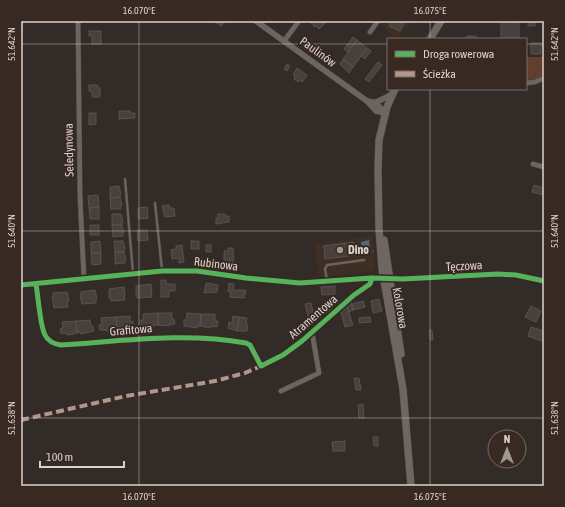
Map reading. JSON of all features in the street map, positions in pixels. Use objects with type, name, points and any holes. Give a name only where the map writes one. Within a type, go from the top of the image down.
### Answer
[{"type":"main road","points":[[431,38],[441,21]]},
{"type":"main road","name":"Kolorowa","points":[[394,91],[385,113],[378,149],[380,251],[387,279],[402,378],[412,486]]},
{"type":"street","name":"Seledynowa","points":[[78,21],[80,197],[84,279]]},
{"type":"street","name":"Paulinów","points":[[256,21],[367,101],[376,111],[385,113]]},
{"type":"street","points":[[284,41],[299,21]]},
{"type":"street","points":[[370,32],[378,21]]},
{"type":"street","points":[[527,83],[535,82],[544,78]]},
{"type":"street","points":[[374,103],[385,98],[394,91]]},
{"type":"street","name":"Paulinów","points":[[367,101],[379,106],[385,113]]},
{"type":"street","points":[[533,164],[544,167]]},
{"type":"street","name":"Rubinowa","points":[[21,285],[162,271],[197,271],[277,282],[300,283],[372,278],[387,279]]},
{"type":"street","name":"Tęczowa","points":[[387,279],[498,274],[516,275],[544,281]]},
{"type":"street","name":"Atramentowa","points":[[262,366],[283,355],[312,332],[354,295],[370,284],[372,278]]},
{"type":"street","name":"Grafitowa","points":[[36,284],[43,330],[49,340],[54,344],[61,345],[162,337],[233,341],[250,345],[262,366]]},
{"type":"street","points":[[281,391],[319,373],[312,332]]},
{"type":"lane","points":[[21,26],[22,21]]},
{"type":"lane","points":[[125,179],[133,274]]},
{"type":"lane","points":[[155,203],[162,271]]},
{"type":"lane","points":[[327,281],[325,269],[327,265],[364,260]]},
{"type":"path","points":[[357,254],[376,251]]},
{"type":"shaded area","points":[[383,21],[411,21],[399,38],[394,38],[381,23]]},
{"type":"shaded area","points":[[527,57],[544,57],[544,71],[540,77],[527,80]]},
{"type":"shaded area","points":[[373,236],[375,269],[373,271],[319,277],[314,244]]},
{"type":"water","points":[[369,240],[370,250],[362,251],[361,242]]},
{"type":"building","points":[[214,21],[224,21],[224,23],[221,26]]},
{"type":"building","points":[[312,21],[327,21],[319,29],[316,26],[314,27],[311,23]]},
{"type":"building","points":[[391,21],[405,21],[400,31],[389,26]]},
{"type":"building","points":[[501,21],[519,21],[519,38],[501,38]]},
{"type":"building","points":[[528,21],[535,21],[535,26],[528,26]]},
{"type":"building","points":[[89,31],[101,31],[101,44],[92,44],[92,36],[89,36]]},
{"type":"building","points":[[467,36],[476,36],[476,38],[467,38]]},
{"type":"building","points":[[353,37],[357,40],[351,48],[347,45]]},
{"type":"building","points":[[357,40],[367,48],[353,67],[343,59]]},
{"type":"building","points":[[531,43],[541,43],[541,54],[531,54]]},
{"type":"building","points":[[347,45],[351,48],[348,52],[344,49]]},
{"type":"building","points":[[367,48],[371,51],[365,59],[361,56]]},
{"type":"building","points":[[343,59],[353,67],[349,73],[340,64]]},
{"type":"building","points":[[378,62],[382,65],[369,82],[365,79]]},
{"type":"building","points":[[287,64],[290,66],[287,71],[284,69]]},
{"type":"building","points":[[297,68],[307,75],[302,82],[300,80],[298,82],[294,79],[295,77],[293,75]]},
{"type":"building","points":[[89,85],[98,85],[98,88],[100,88],[100,97],[92,97],[92,91],[89,91]]},
{"type":"building","points":[[119,111],[130,111],[130,113],[135,113],[135,118],[119,119]]},
{"type":"building","points":[[89,113],[96,113],[96,124],[89,125]]},
{"type":"building","points":[[534,185],[544,188],[543,195],[532,192]]},
{"type":"building","points":[[119,186],[120,197],[110,198],[110,187]]},
{"type":"building","points":[[98,195],[99,207],[89,208],[88,196]]},
{"type":"building","points":[[120,197],[122,206],[120,206],[121,209],[111,209],[110,198]]},
{"type":"building","points":[[169,205],[170,208],[174,208],[175,216],[165,217],[162,206]]},
{"type":"building","points":[[99,207],[99,219],[90,219],[89,208]]},
{"type":"building","points":[[147,207],[148,218],[138,219],[138,208]]},
{"type":"building","points":[[112,214],[121,214],[123,222],[122,225],[112,225]]},
{"type":"building","points":[[218,214],[225,214],[225,216],[229,216],[229,222],[216,224]]},
{"type":"building","points":[[90,225],[99,225],[99,235],[90,235]]},
{"type":"building","points":[[112,225],[122,225],[124,233],[122,233],[123,236],[113,237]]},
{"type":"building","points":[[137,230],[147,230],[148,240],[138,241]]},
{"type":"building","points":[[100,241],[101,253],[91,253],[91,242]]},
{"type":"building","points":[[114,241],[123,241],[125,249],[124,252],[115,252]]},
{"type":"building","points":[[191,241],[199,241],[199,249],[191,249]]},
{"type":"building","name":"Dino","points":[[354,242],[356,255],[325,259],[324,246]]},
{"type":"building","points":[[182,245],[184,262],[179,263],[179,258],[172,259],[171,250],[176,249],[176,246]]},
{"type":"building","points":[[206,245],[211,245],[211,252],[206,252]]},
{"type":"building","points":[[228,248],[233,248],[234,265],[230,265],[230,260],[224,260],[224,251],[228,251]]},
{"type":"building","points":[[115,252],[124,252],[126,260],[125,263],[115,264]]},
{"type":"building","points":[[91,253],[101,253],[101,264],[92,265]]},
{"type":"building","points":[[161,280],[166,280],[166,284],[175,284],[175,291],[169,291],[169,297],[161,297]]},
{"type":"building","points":[[206,283],[218,285],[217,292],[204,293]]},
{"type":"building","points":[[229,283],[234,284],[233,290],[246,290],[244,298],[230,297],[231,292],[228,292]]},
{"type":"building","points":[[151,284],[152,297],[137,298],[136,286]]},
{"type":"building","points":[[335,286],[335,294],[322,295],[321,287]]},
{"type":"building","points":[[124,287],[125,300],[111,301],[110,297],[109,298],[109,289]]},
{"type":"building","points":[[95,290],[97,299],[96,303],[82,304],[80,295],[81,292]]},
{"type":"building","points":[[67,292],[69,301],[67,301],[68,307],[54,308],[52,297],[53,293]]},
{"type":"building","points":[[379,299],[382,311],[373,313],[371,301]]},
{"type":"building","points":[[351,301],[353,310],[349,312],[346,304]]},
{"type":"building","points":[[363,301],[365,307],[353,310],[352,304]]},
{"type":"building","points":[[311,303],[314,316],[308,317],[305,304]]},
{"type":"building","points":[[346,304],[353,325],[345,327],[340,310]]},
{"type":"building","points":[[330,305],[332,309],[326,313],[324,309]]},
{"type":"building","points":[[531,306],[541,311],[536,322],[525,317]]},
{"type":"building","points":[[323,307],[326,313],[318,316],[316,310]]},
{"type":"building","points":[[158,313],[158,325],[147,327],[141,326],[143,314]]},
{"type":"building","points":[[158,313],[172,313],[172,319],[174,319],[175,324],[169,326],[158,325]]},
{"type":"building","points":[[187,313],[201,314],[200,326],[197,326],[197,328],[184,326],[184,320],[186,320]]},
{"type":"building","points":[[201,314],[215,314],[215,321],[218,321],[217,327],[211,326],[211,328],[200,326]]},
{"type":"building","points":[[130,316],[130,322],[133,321],[133,328],[117,329],[116,317]]},
{"type":"building","points":[[233,316],[239,317],[237,331],[228,328],[229,322],[232,323]]},
{"type":"building","points":[[116,317],[117,329],[106,331],[100,330],[99,325],[102,324],[101,318]]},
{"type":"building","points":[[239,317],[247,318],[247,331],[237,331]]},
{"type":"building","points":[[370,317],[371,322],[359,323],[359,318]]},
{"type":"building","points":[[90,320],[94,331],[81,334],[81,332],[77,333],[76,321]]},
{"type":"building","points":[[76,321],[77,333],[67,335],[66,333],[61,334],[60,329],[63,328],[62,322]]},
{"type":"building","points":[[531,327],[544,331],[544,342],[528,336]]},
{"type":"building","points":[[429,330],[432,330],[433,340],[430,340]]},
{"type":"building","points":[[354,378],[359,378],[361,390],[356,390]]},
{"type":"building","points":[[363,404],[364,418],[359,418],[358,405]]},
{"type":"building","points":[[373,437],[378,437],[378,446],[374,446]]},
{"type":"building","points":[[345,441],[345,451],[333,451],[332,442]]},
{"type":"marked path","points":[[21,420],[126,396],[215,381],[245,373],[261,366]]},
{"type":"cycle path","points":[[21,285],[162,271],[197,271],[246,278],[300,283],[372,278],[403,279],[498,274],[516,275],[544,281]]},
{"type":"cycle path","points":[[36,284],[43,331],[48,339],[56,344],[61,345],[154,338],[200,338],[223,340],[246,343],[250,345],[261,366],[283,355],[302,341],[354,295],[370,284],[372,278]]},
{"type":"place","name":"Dino","points":[[340,250]]}]
